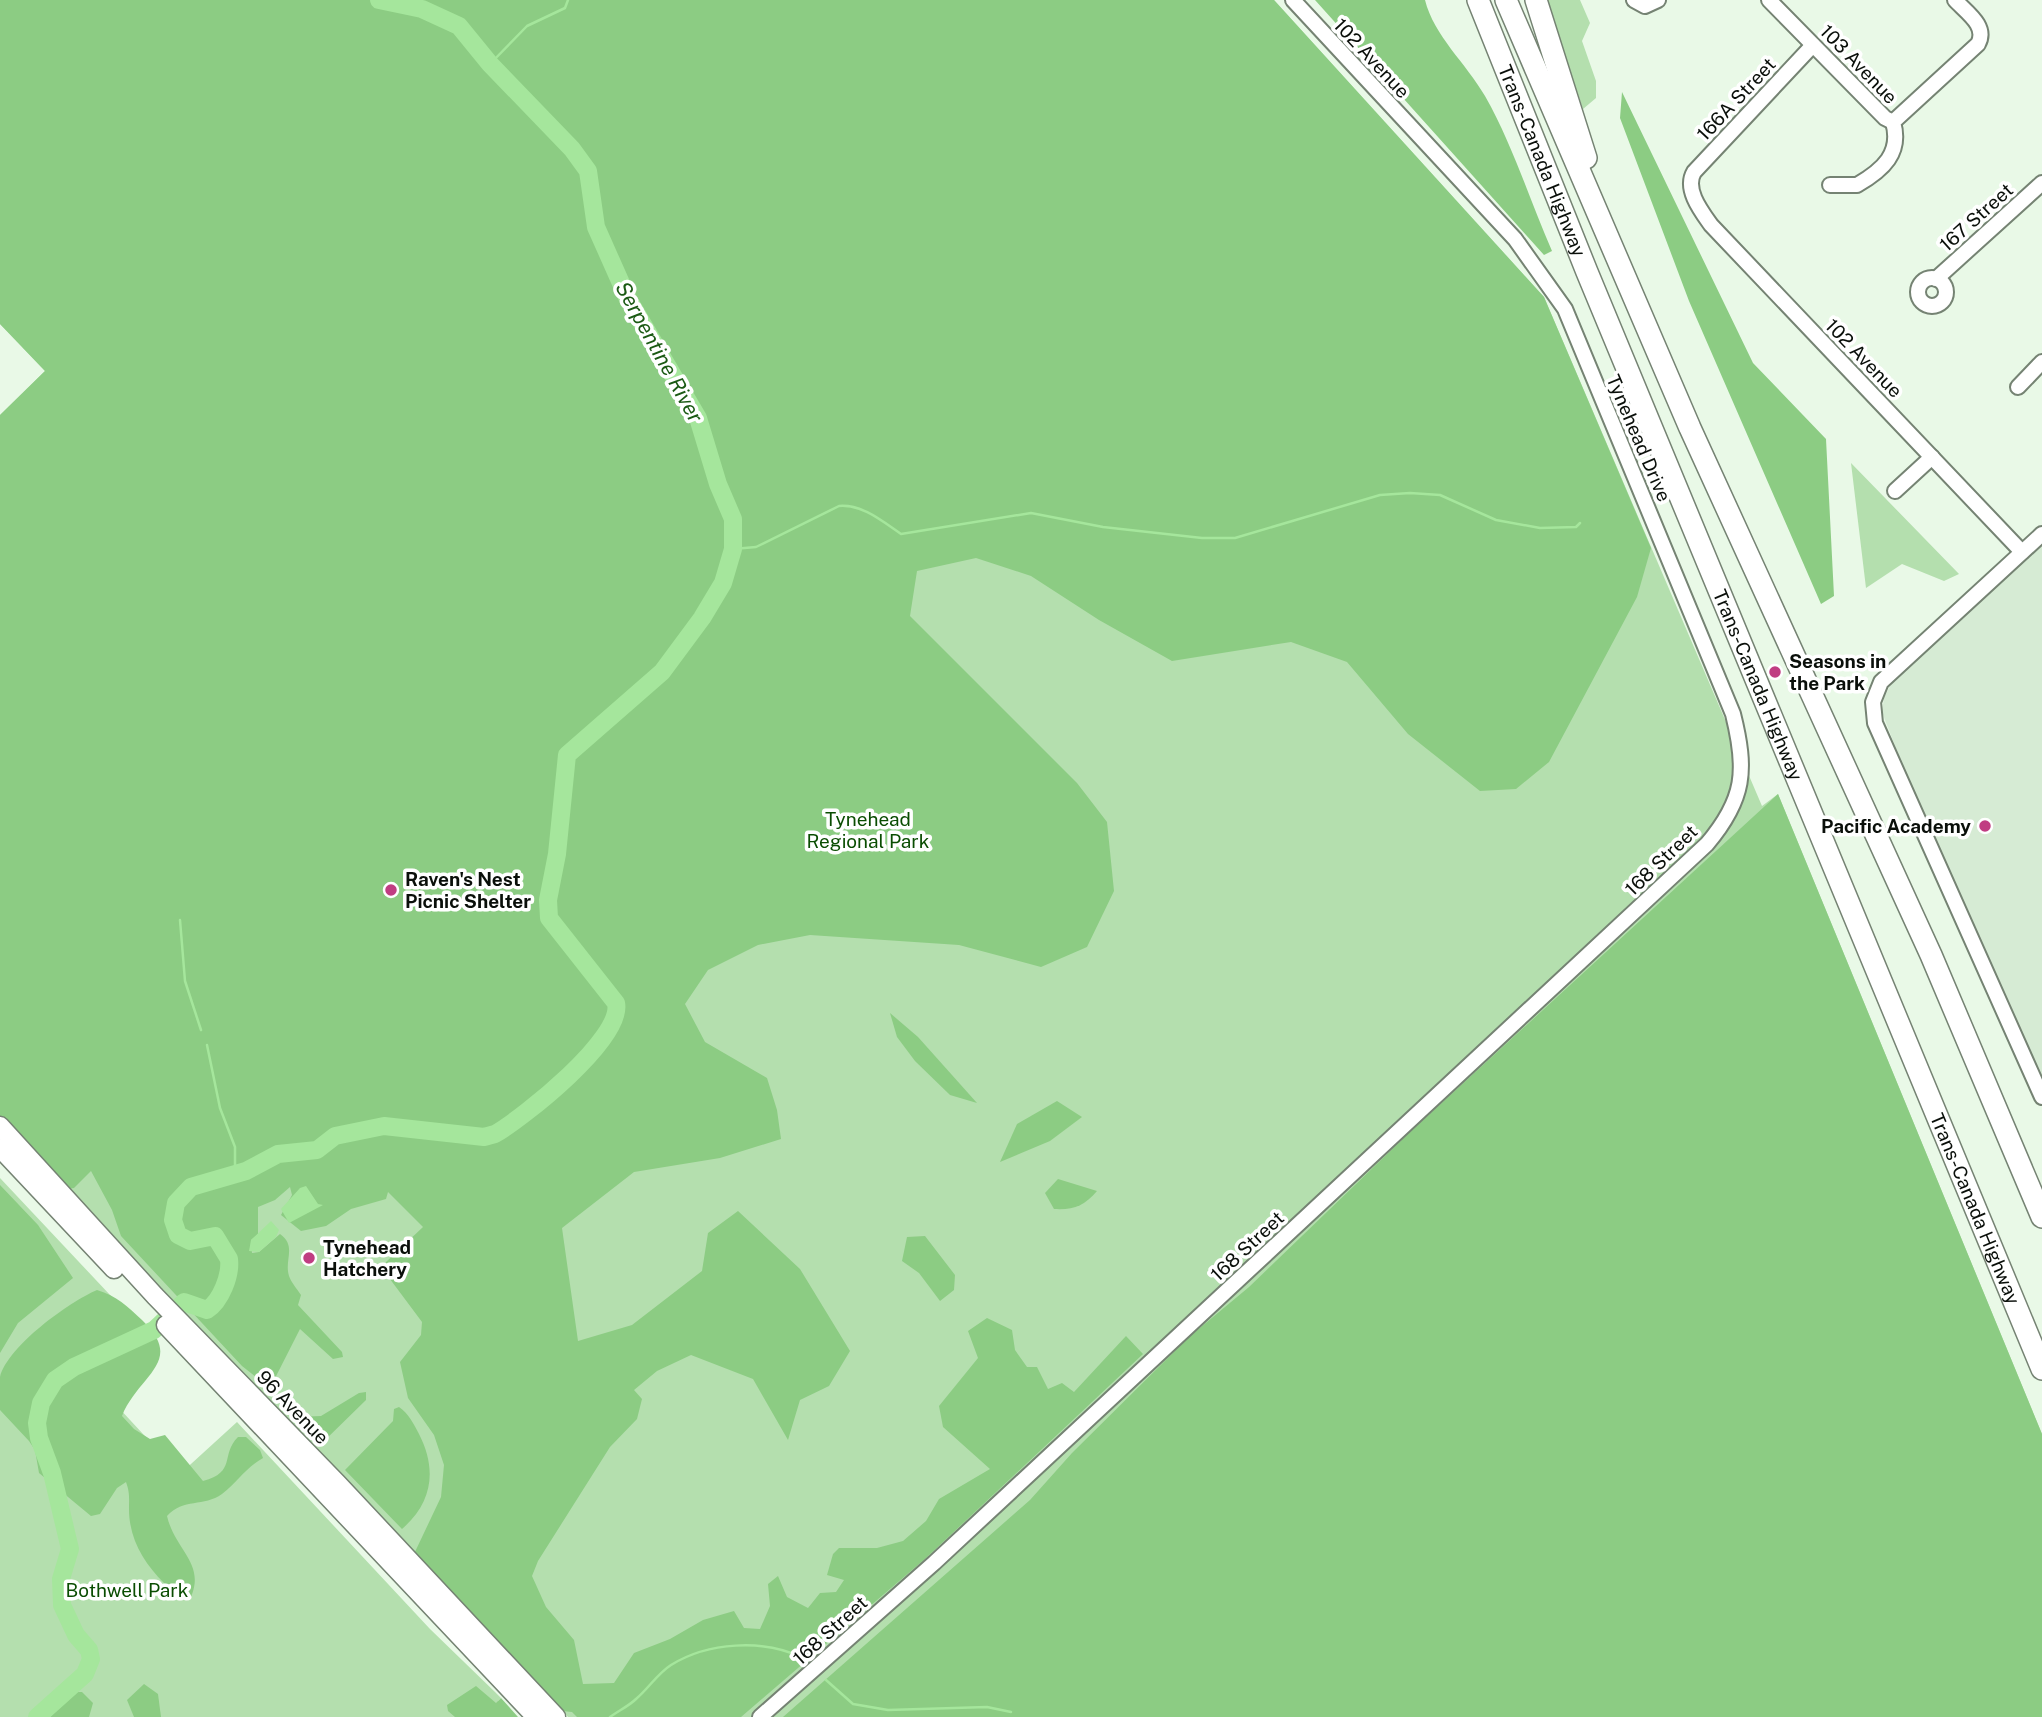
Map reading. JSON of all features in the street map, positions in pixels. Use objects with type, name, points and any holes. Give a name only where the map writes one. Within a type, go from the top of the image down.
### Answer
[{"type":"highway","name":"Trans-Canada Highway","points":[[1478,0],[1587,272],[2042,1369]]},
{"type":"highway","name":"Trans-Canada Highway","points":[[1506,0],[1616,257],[1808,691],[1931,956],[2042,1217]]},
{"type":"highway","points":[[1536,0],[1616,257]]},
{"type":"main road","name":"96 Avenue","points":[[0,1126],[151,1300]]},
{"type":"main road","name":"96 Avenue","points":[[0,1148],[151,1300],[536,1717]]},
{"type":"main road","name":"96 Avenue","points":[[180,1331],[337,1483],[556,1717]]},
{"type":"street","name":"102 Avenue","points":[[1293,0],[1424,142]]},
{"type":"street","points":[[1634,0],[1645,6],[1658,0]]},
{"type":"street","name":"103 Avenue","points":[[1769,0],[1885,118],[1893,122]]},
{"type":"street","points":[[1830,185],[1857,185],[1888,160],[1897,143],[1893,122],[1978,44],[1982,32],[1955,0]]},
{"type":"street","name":"166A Street","points":[[1690,182],[1694,172],[1813,45]]},
{"type":"street","name":"Tynehead Drive","points":[[1424,142],[1515,239],[1565,309],[1733,714],[1742,750],[1740,788]]},
{"type":"street","name":"102 Avenue","points":[[1690,182],[1697,202],[1711,226],[2022,552]]},
{"type":"street","name":"167 Street","points":[[1936,279],[2042,183]]},
{"type":"street","points":[[2018,387],[2042,362]]},
{"type":"street","points":[[1895,491],[1932,457]]},
{"type":"street","points":[[2042,534],[1881,682],[1873,702],[1875,723],[2042,1097]]},
{"type":"street","name":"168 Street","points":[[760,1717],[934,1563],[1698,852],[1721,827],[1740,788]]},
{"type":"shaded area","name":"Pacific Academy","points":[[2042,543],[2042,1079],[1910,785],[1882,712],[1884,698],[1891,684]]},
{"type":"shaded area","points":[[306,1186],[318,1204],[323,1205],[289,1223],[281,1209],[300,1188]]},
{"type":"shaded area","points":[[271,1221],[279,1230],[276,1237],[259,1252],[249,1251],[251,1240]]},
{"type":"green space","name":"Tynehead Regional Park","points":[[0,0],[1274,0],[1544,297],[1762,806],[1778,794],[2042,1434],[2042,1717],[568,1717],[237,1371],[68,1189],[0,415],[45,371],[0,324]]},
{"type":"green space","points":[[0,0],[1274,0],[1544,297],[1651,548],[1637,597],[1549,762],[1516,789],[1480,791],[1408,734],[1347,662],[1291,642],[1172,661],[1099,620],[1031,576],[976,558],[917,571],[910,616],[1077,783],[1107,822],[1114,891],[1087,947],[1041,967],[959,945],[810,935],[758,945],[708,970],[685,1004],[705,1042],[767,1078],[777,1110],[781,1139],[720,1158],[634,1172],[562,1228],[578,1341],[632,1325],[702,1271],[708,1233],[738,1211],[800,1269],[850,1351],[829,1386],[800,1400],[788,1440],[753,1379],[691,1355],[657,1371],[634,1390],[642,1399],[637,1419],[610,1447],[538,1561],[532,1576],[546,1607],[574,1640],[583,1684],[614,1683],[634,1653],[670,1639],[703,1620],[734,1611],[744,1628],[760,1629],[770,1606],[768,1584],[778,1576],[787,1597],[808,1608],[820,1593],[836,1592],[844,1580],[827,1575],[833,1554],[839,1548],[877,1548],[903,1541],[926,1521],[939,1499],[990,1469],[943,1427],[939,1406],[978,1358],[968,1331],[987,1318],[1012,1330],[1015,1350],[1027,1367],[1037,1367],[1048,1389],[1062,1383],[1074,1392],[1126,1336],[1143,1354],[926,1558],[741,1717],[577,1717],[572,1712],[562,1711],[414,1554],[441,1497],[444,1465],[434,1435],[408,1398],[400,1362],[421,1335],[422,1322],[384,1271],[386,1262],[423,1227],[388,1192],[386,1199],[351,1209],[326,1226],[301,1231],[281,1215],[292,1195],[290,1187],[275,1200],[258,1207],[258,1234],[251,1240],[252,1253],[259,1252],[280,1234],[285,1239],[289,1248],[289,1276],[301,1295],[298,1305],[342,1352],[343,1357],[333,1359],[300,1329],[270,1388],[242,1366],[121,1236],[112,1210],[91,1171],[74,1188],[68,1189],[0,1118],[0,415],[45,371],[0,324]]},
{"type":"green space","points":[[1315,0],[1425,0],[1436,26],[1495,114],[1552,251],[1544,255]]},
{"type":"green space","points":[[1546,0],[1580,0],[1590,23],[1582,41],[1596,81],[1596,98],[1583,109]]},
{"type":"green space","points":[[1622,92],[1753,363],[1826,439],[1834,596],[1821,604],[1689,301],[1620,118]]},
{"type":"green space","points":[[1851,463],[1959,574],[1944,581],[1902,564],[1866,588]]},
{"type":"green space","points":[[1778,794],[2042,1434],[2042,1717],[783,1717],[1030,1500],[1072,1453],[1189,1337],[1249,1287],[1408,1134]]},
{"type":"green space","points":[[890,1013],[918,1037],[977,1103],[950,1095],[915,1061],[897,1037]]},
{"type":"green space","points":[[1057,1101],[1082,1117],[1050,1141],[1000,1162],[1017,1124]]},
{"type":"green space","name":"Bothwell Park","points":[[0,1178],[158,1346],[106,1394],[180,1474],[237,1422],[430,1629],[501,1698],[498,1701],[513,1717],[0,1717]]},
{"type":"green space","points":[[1058,1179],[1097,1191],[1078,1206],[1054,1209],[1045,1193]]},
{"type":"green space","points":[[0,1185],[38,1225],[73,1278],[18,1323],[0,1353]]},
{"type":"green space","points":[[925,1236],[955,1275],[954,1290],[940,1301],[919,1273],[902,1261],[907,1237]]},
{"type":"green space","points":[[97,1290],[116,1298],[131,1310],[154,1334],[160,1347],[155,1368],[122,1416],[134,1429],[150,1439],[165,1435],[203,1481],[214,1477],[224,1468],[238,1437],[246,1437],[260,1450],[263,1458],[222,1494],[180,1507],[167,1516],[195,1577],[189,1601],[172,1592],[139,1550],[130,1520],[126,1482],[117,1488],[100,1514],[91,1516],[39,1473],[35,1450],[0,1410],[0,1377],[15,1352],[41,1326],[71,1304]]},
{"type":"green space","points":[[366,1392],[366,1400],[321,1444],[296,1417],[321,1416],[359,1393]]},
{"type":"green space","points":[[399,1407],[419,1434],[425,1447],[430,1472],[426,1496],[412,1519],[402,1529],[345,1470],[393,1421],[394,1409]]},
{"type":"green space","points":[[144,1684],[158,1694],[161,1717],[134,1717],[127,1700]]},
{"type":"green space","points":[[476,1686],[496,1703],[501,1698],[518,1717],[455,1717],[448,1711],[447,1705]]},
{"type":"green space","points":[[74,1692],[82,1692],[93,1703],[89,1717],[50,1717]]},
{"type":"waterway","name":"Serpentine River","points":[[37,1717],[85,1674],[91,1659],[89,1650],[76,1635],[62,1605],[61,1579],[70,1549],[52,1473],[39,1438],[37,1423],[41,1403],[55,1380],[74,1367],[154,1330],[184,1302],[207,1310],[217,1300],[227,1280],[229,1259],[215,1236],[190,1241],[178,1235],[173,1220],[176,1203],[191,1187],[246,1171],[278,1154],[317,1150],[335,1136],[384,1126],[484,1137],[495,1134],[548,1095],[589,1056],[614,1018],[616,1003],[549,918],[548,900],[557,854],[567,755],[662,672],[702,618],[723,583],[733,549],[733,519],[718,484],[698,418],[628,299],[596,227],[588,171],[572,149],[490,64],[459,26],[422,9],[379,0]]},
{"type":"waterway","points":[[490,64],[527,26],[565,8],[568,0]]},
{"type":"waterway","points":[[733,549],[756,547],[839,506],[864,511],[901,534],[1031,513],[1103,527],[1202,538],[1235,538],[1380,495],[1410,493],[1440,495],[1496,520],[1540,528],[1576,527],[1580,523]]},
{"type":"waterway","points":[[180,920],[185,981],[201,1030]]},
{"type":"waterway","points":[[207,1045],[220,1108],[235,1147],[235,1175]]},
{"type":"waterway","points":[[610,1717],[633,1702],[671,1665],[686,1657],[736,1646],[770,1647],[801,1657]]},
{"type":"waterway","points":[[826,1680],[853,1704],[888,1710],[987,1707],[1011,1712]]},
{"type":"place","name":"Seasons in the Park","points":[[1775,672]]},
{"type":"place","name":"Pacific Academy","points":[[1985,826]]},
{"type":"place","name":"Raven's Nest Picnic Shelter","points":[[391,890]]},
{"type":"place","name":"Tynehead Hatchery","points":[[309,1258]]}]
